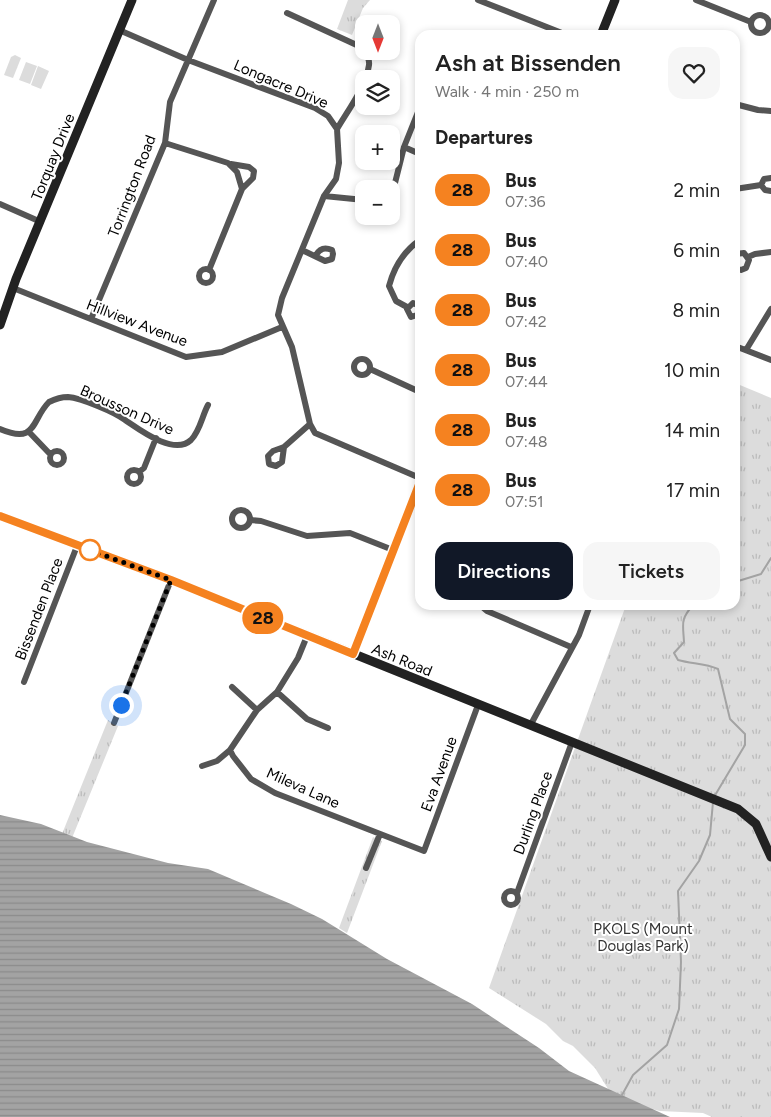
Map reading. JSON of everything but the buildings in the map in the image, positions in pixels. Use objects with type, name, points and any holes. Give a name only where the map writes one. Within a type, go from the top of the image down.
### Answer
[{"type":"main road","name":"Torquay Drive","points":[[0,324],[13,288],[132,0]]},
{"type":"main road","points":[[603,30],[615,0]]},
{"type":"main road","points":[[353,654],[415,493]]},
{"type":"main road","name":"Ash Road","points":[[0,516],[171,580],[738,809],[756,824],[771,857]]},
{"type":"street","name":"Torrington Road","points":[[91,319],[165,142],[170,102],[214,0]]},
{"type":"street","points":[[478,0],[554,30]]},
{"type":"street","points":[[696,0],[752,22]]},
{"type":"street","points":[[287,13],[355,44]]},
{"type":"street","name":"Longacre Drive","points":[[119,30],[188,60],[316,108],[328,116],[337,129],[336,179],[324,196],[282,298],[278,315],[292,347],[310,424]]},
{"type":"street","points":[[337,129],[360,87],[369,64],[368,60]]},
{"type":"street","points":[[740,105],[771,111]]},
{"type":"street","points":[[396,180],[404,147],[415,120]]},
{"type":"street","points":[[165,142],[228,163],[249,167],[254,171],[253,178],[242,189],[209,270]]},
{"type":"street","points":[[404,147],[415,152]]},
{"type":"street","points":[[228,163],[237,172],[242,189]]},
{"type":"street","points":[[761,185],[764,179],[771,178]]},
{"type":"street","points":[[740,188],[761,185]]},
{"type":"street","points":[[761,185],[765,190],[771,191]]},
{"type":"street","points":[[324,196],[355,199]]},
{"type":"street","points":[[0,204],[41,222]]},
{"type":"street","points":[[415,244],[400,260],[390,286],[396,301],[407,307],[409,316],[415,317]]},
{"type":"street","points":[[302,250],[316,255]]},
{"type":"street","points":[[740,252],[748,257],[749,263],[746,268],[740,270]]},
{"type":"street","points":[[748,257],[771,252]]},
{"type":"street","name":"Hillview Avenue","points":[[13,288],[186,357],[222,352],[282,327]]},
{"type":"street","points":[[407,307],[413,303],[415,304]]},
{"type":"street","points":[[746,350],[771,309]]},
{"type":"street","points":[[740,348],[771,360]]},
{"type":"street","points":[[370,370],[415,390]]},
{"type":"street","name":"Brousson Drive","points":[[28,432],[36,425],[49,402],[68,397],[79,399],[125,420],[133,427],[156,438],[176,445],[190,441],[208,405]]},
{"type":"street","points":[[284,447],[310,424],[315,433],[415,478]]},
{"type":"street","points":[[0,429],[18,435],[28,432],[50,454]]},
{"type":"street","points":[[140,472],[144,468],[156,438]]},
{"type":"street","points":[[250,520],[261,521],[307,536],[350,533],[393,550]]},
{"type":"street","name":"Bissenden Place","points":[[24,682],[77,546]]},
{"type":"street","points":[[114,723],[171,580]]},
{"type":"street","points":[[486,610],[571,647]]},
{"type":"street","points":[[530,726],[579,635],[588,610]]},
{"type":"street","points":[[202,766],[217,760],[230,750],[257,710],[277,692],[298,658],[307,636]]},
{"type":"street","points":[[232,688],[257,710]]},
{"type":"street","points":[[277,692],[306,719],[328,728]]},
{"type":"street","name":"Eva Avenue","points":[[424,851],[478,705]]},
{"type":"street","name":"Durling Place","points":[[517,893],[572,742]]},
{"type":"street","name":"Mileva Lane","points":[[230,750],[232,756],[251,779],[275,793],[424,851]]},
{"type":"street","points":[[366,868],[380,834]]},
{"type":"green space","points":[[348,0],[370,0],[360,15],[355,15],[355,28],[352,35],[337,29]]},
{"type":"green space","points":[[15,55],[21,58],[13,78],[4,75],[11,57]]},
{"type":"green space","points":[[26,62],[37,66],[30,84],[19,80]]},
{"type":"green space","points":[[38,66],[49,71],[41,89],[31,85]]},
{"type":"green space","name":"PKOLS (Mount Douglas Park)","points":[[740,385],[771,398],[771,1117],[712,1117],[703,1113],[660,1111],[615,1100],[595,1068],[573,1046],[563,1041],[546,1024],[489,988],[624,610],[740,610]]},
{"type":"green space","points":[[108,720],[118,726],[72,838],[62,834]]},
{"type":"green space","points":[[373,837],[382,841],[347,933],[339,928]]},
{"type":"shaded area","points":[[0,815],[41,824],[87,842],[168,863],[208,869],[291,904],[322,919],[387,959],[472,1004],[539,1048],[569,1071],[670,1117],[0,1117]]},
{"type":"waterway","points":[[740,580],[761,574],[771,558]]},
{"type":"waterway","points":[[689,610],[683,622],[684,642],[674,653],[678,660],[718,669],[730,719],[745,734],[745,745],[714,797]]},
{"type":"waterway","points":[[622,1095],[633,1075],[667,1045],[679,1009],[681,962],[678,891],[699,861],[710,835],[713,802]]},
{"type":"bus line","name":"28","points":[[0,516],[171,580],[353,654],[415,495]]},
{"type":"route","points":[[90,550],[171,580],[121,705]]}]
